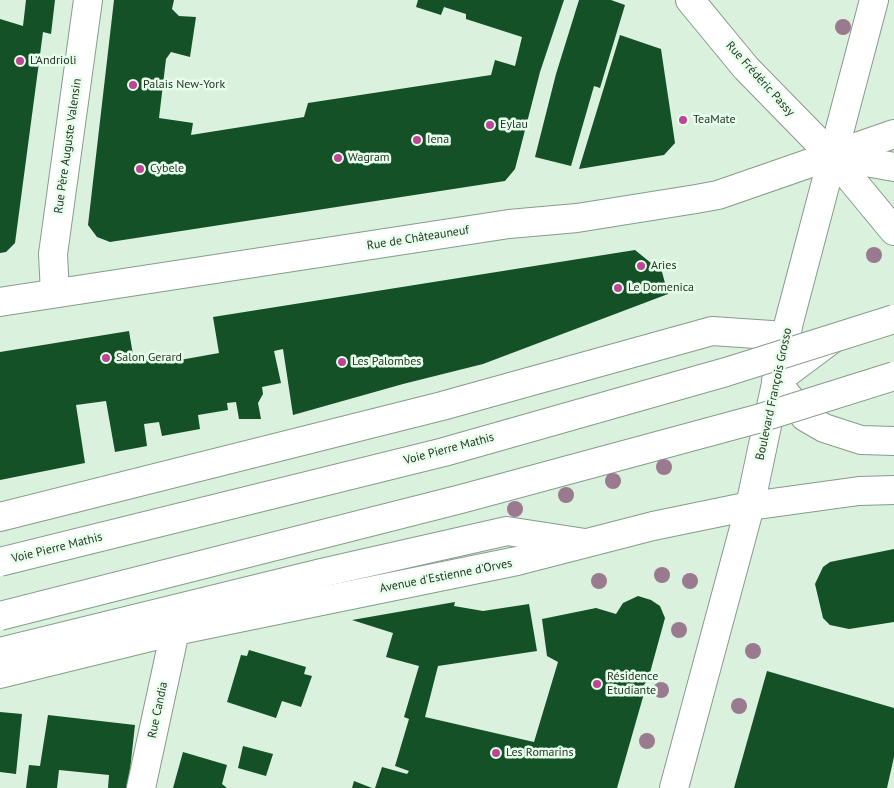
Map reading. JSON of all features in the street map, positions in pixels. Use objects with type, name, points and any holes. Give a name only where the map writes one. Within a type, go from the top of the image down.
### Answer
[{"type":"main road","name":"Rue Père Auguste Valensin","points":[[55,293],[53,254],[88,0]]},
{"type":"main road","name":"Rue Frédéric Passy","points":[[690,0],[746,68],[832,156],[894,231]]},
{"type":"main road","name":"Boulevard François Grosso","points":[[674,788],[750,506],[786,336],[874,0]]},
{"type":"main road","name":"Rue de Châteauneuf","points":[[0,302],[509,224],[577,218],[718,195],[894,134]]},
{"type":"main road","points":[[832,156],[894,167]]},
{"type":"main road","points":[[894,308],[862,316],[776,381],[805,417],[824,428],[861,440],[894,441]]},
{"type":"main road","name":"Voie Pierre Mathis","points":[[0,562],[444,452],[726,372],[894,319]]},
{"type":"main road","points":[[0,517],[433,409],[677,339],[712,331],[786,336]]},
{"type":"main road","points":[[0,616],[461,499],[748,422],[894,376]]},
{"type":"main road","name":"Avenue d'Estienne d'Orves","points":[[0,674],[175,631],[517,561],[654,526],[750,506],[860,491],[894,490]]},
{"type":"main road","points":[[0,652],[321,573],[507,531],[585,543]]},
{"type":"main road","name":"Rue Candia","points":[[141,788],[175,631]]},
{"type":"building","points":[[26,0],[55,0],[51,34],[43,32],[15,243],[6,252],[0,253],[0,19],[23,26]]},
{"type":"building","points":[[114,0],[174,0],[172,9],[179,16],[196,17],[190,57],[171,52],[166,59],[159,118],[193,123],[191,135],[304,117],[308,103],[491,75],[495,60],[515,66],[522,37],[466,19],[466,14],[444,7],[441,15],[416,7],[418,0],[564,0],[540,72],[515,169],[505,181],[110,242],[97,237],[88,225]]},
{"type":"building","points":[[579,0],[611,0],[625,5],[600,88],[594,86],[571,166],[535,157],[556,74]]},
{"type":"building","points":[[620,35],[661,49],[675,143],[664,155],[579,169]]},
{"type":"building","points":[[635,250],[662,272],[668,294],[483,364],[293,415],[283,349],[274,351],[281,383],[262,387],[263,394],[258,403],[261,419],[239,419],[236,402],[227,403],[228,410],[198,415],[200,429],[162,436],[159,422],[144,424],[147,446],[115,452],[106,401],[76,405],[85,463],[0,480],[0,352],[129,331],[134,361],[179,355],[180,360],[219,353],[213,317]]},
{"type":"building","points":[[894,549],[894,622],[849,629],[830,625],[823,618],[815,584],[823,567],[830,562]]},
{"type":"building","points":[[638,596],[651,600],[660,606],[665,618],[648,680],[643,686],[645,690],[617,788],[375,788],[382,767],[407,774],[409,771],[395,766],[409,719],[404,717],[419,666],[386,657],[393,633],[352,620],[455,602],[454,606],[483,611],[529,604],[537,651],[438,666],[425,717],[534,742],[558,662],[547,656],[542,619],[596,608],[616,614],[623,603]]},
{"type":"building","points":[[249,650],[306,667],[304,674],[312,676],[301,707],[282,701],[276,718],[227,702],[241,655],[247,656]]},
{"type":"building","points":[[767,671],[894,708],[894,757],[887,788],[734,788]]},
{"type":"building","points":[[0,712],[22,714],[16,774],[0,772]]},
{"type":"building","points":[[48,715],[135,725],[128,788],[108,788],[109,775],[59,770],[57,788],[26,788],[29,765],[40,766]]},
{"type":"building","points":[[243,746],[273,754],[266,776],[238,768]]},
{"type":"building","points":[[183,752],[227,765],[222,784],[227,788],[173,788]]},
{"type":"building","points":[[354,781],[372,788],[352,788]]},
{"type":"place","name":"L'Andrioli","points":[[20,61]]},
{"type":"place","name":"Palais New-York","points":[[133,85]]},
{"type":"place","name":"TeaMate","points":[[683,120]]},
{"type":"place","name":"Eylau","points":[[490,125]]},
{"type":"place","name":"Iena","points":[[417,140]]},
{"type":"place","name":"Wagram","points":[[338,158]]},
{"type":"place","name":"Cybele","points":[[140,169]]},
{"type":"place","name":"Aries","points":[[641,266]]},
{"type":"place","name":"Le Domenica","points":[[618,288]]},
{"type":"place","name":"Salon Gerard","points":[[106,358]]},
{"type":"place","name":"Les Palombes","points":[[342,362]]},
{"type":"place","name":"Résidence Etudiante","points":[[597,684]]},
{"type":"place","name":"Les Romarins","points":[[496,753]]}]
